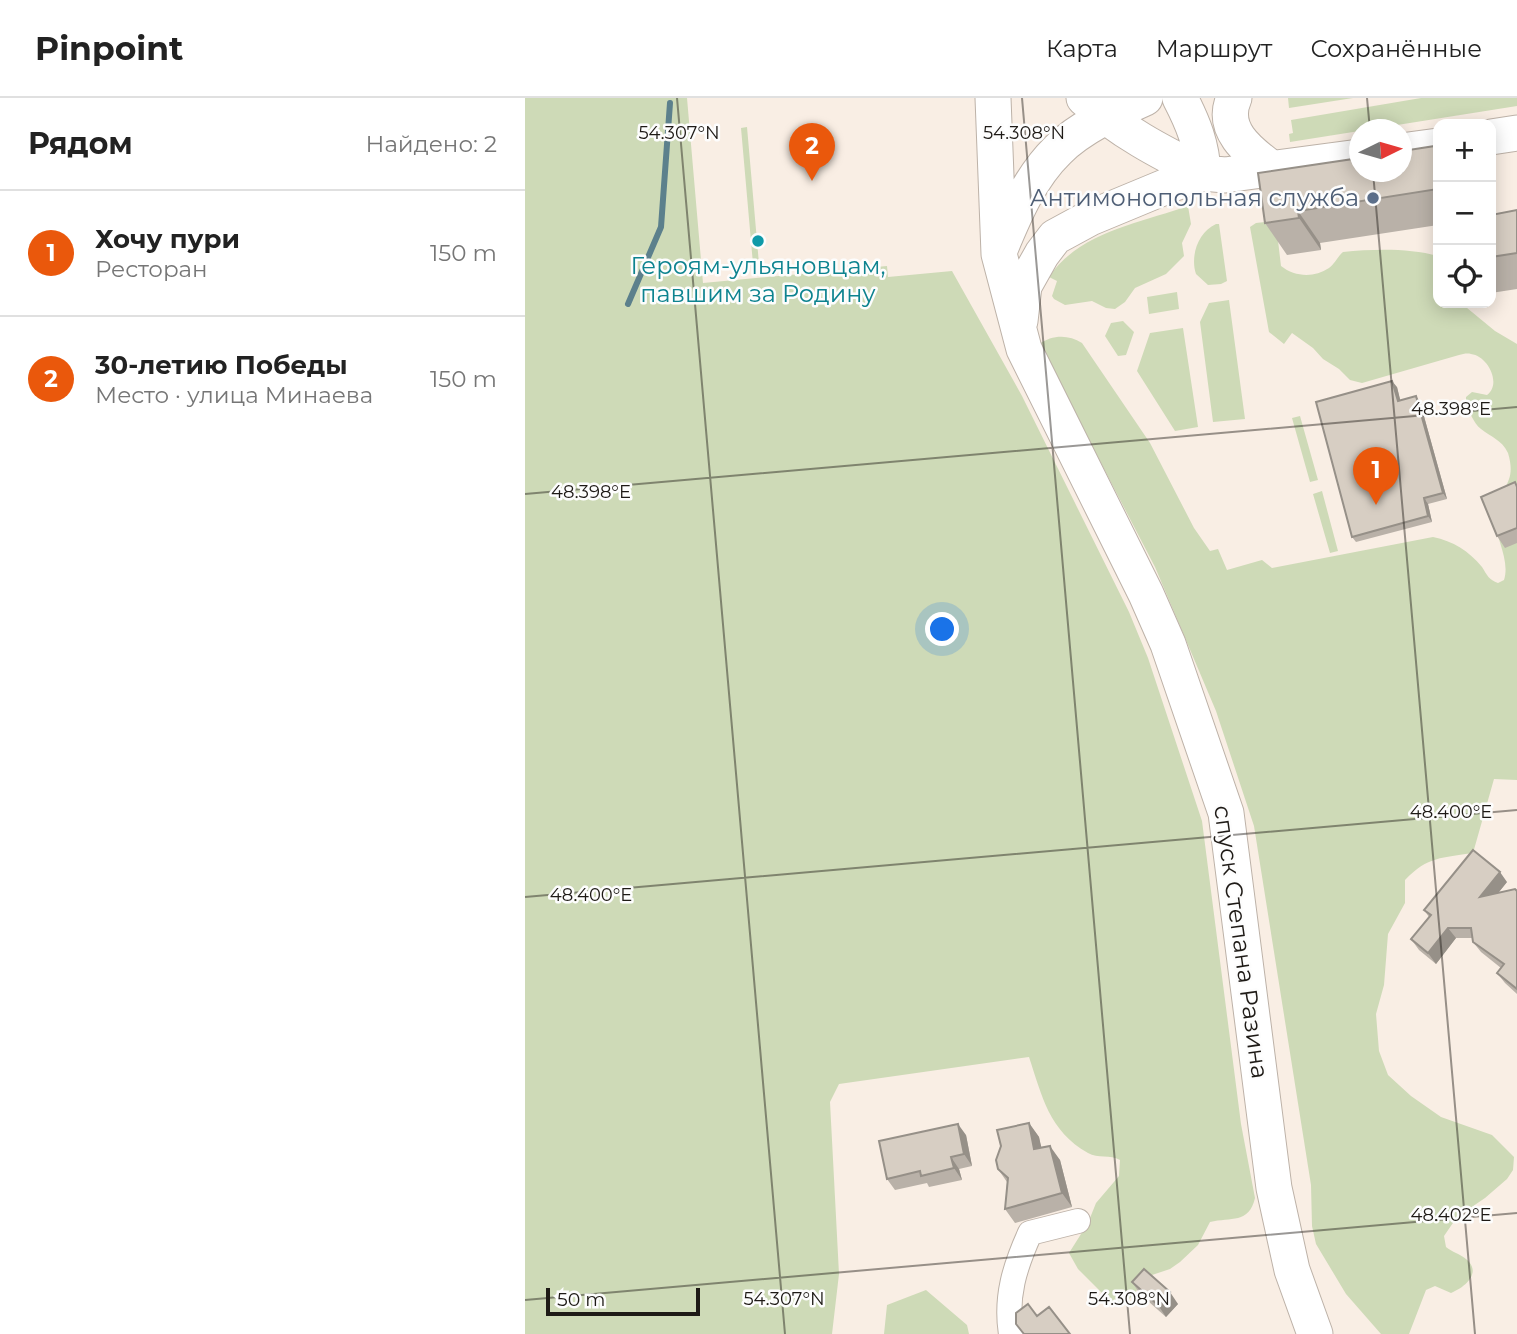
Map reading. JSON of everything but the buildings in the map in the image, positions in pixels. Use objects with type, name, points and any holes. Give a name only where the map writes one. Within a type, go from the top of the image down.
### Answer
[{"type":"main road","name":"спуск Степана Разина","points":[[993,98],[999,254],[1019,333],[1031,366],[1140,582],[1168,644],[1226,813],[1274,1188],[1292,1270],[1315,1334]]},
{"type":"main road","points":[[1095,108],[1145,98]]},
{"type":"main road","points":[[1180,98],[1195,127],[1202,153],[1203,173]]},
{"type":"main road","points":[[1234,98],[1230,108],[1234,131],[1247,149],[1271,168]]},
{"type":"main road","points":[[999,254],[1026,194],[1058,149],[1088,128],[1095,108]]},
{"type":"main road","points":[[1095,108],[1138,140],[1203,173],[1225,175],[1349,157]]},
{"type":"main road","points":[[1496,137],[1517,134]]},
{"type":"main road","points":[[1412,150],[1433,147]]},
{"type":"main road","points":[[1019,333],[1024,286],[1055,237],[1099,214],[1203,173]]},
{"type":"street","points":[[1011,1334],[1009,1293],[1019,1256],[1030,1233],[1078,1221]]},
{"type":"green space","points":[[525,98],[687,98],[703,283],[887,266],[888,277],[952,271],[1022,396],[1129,612],[1148,658],[1202,821],[1241,1124],[1255,1198],[1244,1216],[1210,1222],[1198,1245],[1170,1269],[1149,1276],[1125,1304],[1112,1303],[1078,1269],[1069,1253],[1088,1223],[1096,1203],[1119,1176],[1120,1160],[1092,1155],[1064,1134],[1049,1111],[1029,1057],[839,1084],[830,1102],[839,1274],[832,1334],[525,1334]]},
{"type":"green space","points":[[1288,98],[1353,98],[1289,108]]},
{"type":"green space","points":[[1421,98],[1517,98],[1517,106],[1412,123],[1412,119],[1349,119],[1349,133],[1290,142],[1289,134],[1293,133],[1291,120]]},
{"type":"green space","points":[[747,127],[759,264],[753,264],[741,128]]},
{"type":"green space","points":[[1188,206],[1191,224],[1182,243],[1184,256],[1166,274],[1135,288],[1125,302],[1115,309],[1092,301],[1065,305],[1054,299],[1052,296],[1057,281],[1049,277],[1077,249],[1112,231]]},
{"type":"green space","points":[[1265,222],[1277,232],[1281,266],[1298,274],[1311,275],[1323,271],[1331,267],[1343,252],[1391,250],[1433,255],[1433,308],[1467,308],[1495,331],[1517,344],[1517,780],[1494,779],[1473,853],[1428,862],[1405,880],[1405,903],[1388,934],[1384,985],[1376,1014],[1379,1051],[1388,1075],[1411,1096],[1441,1117],[1492,1135],[1514,1157],[1513,1170],[1507,1179],[1485,1198],[1457,1217],[1444,1236],[1446,1247],[1471,1264],[1472,1275],[1466,1284],[1451,1293],[1435,1286],[1426,1290],[1409,1334],[1381,1334],[1346,1294],[1316,1244],[1312,1226],[1311,1185],[1254,826],[1216,711],[1155,567],[1039,344],[1060,337],[1082,343],[1150,443],[1194,528],[1210,551],[1218,549],[1227,570],[1262,560],[1272,568],[1433,537],[1454,544],[1466,552],[1492,580],[1498,583],[1504,580],[1505,563],[1495,521],[1498,503],[1511,471],[1508,453],[1476,423],[1466,400],[1472,392],[1487,395],[1491,390],[1493,378],[1487,365],[1477,356],[1465,354],[1362,383],[1350,380],[1292,333],[1284,344],[1269,332],[1250,227]]},
{"type":"green space","points":[[1219,224],[1227,281],[1208,285],[1196,274],[1195,252],[1204,233]]},
{"type":"green space","points":[[1177,292],[1179,309],[1149,314],[1147,297]]},
{"type":"green space","points":[[1229,300],[1245,419],[1213,422],[1200,322],[1209,303]]},
{"type":"green space","points":[[1123,321],[1134,332],[1126,355],[1118,356],[1105,336],[1111,323]]},
{"type":"green space","points":[[1183,328],[1198,427],[1175,431],[1137,371],[1150,333]]},
{"type":"green space","points":[[1300,416],[1318,480],[1310,482],[1292,418]]},
{"type":"green space","points":[[1322,491],[1338,551],[1330,553],[1313,494]]},
{"type":"green space","points":[[926,1290],[967,1325],[969,1334],[884,1334],[887,1305]]},
{"type":"waterway","points":[[628,304],[661,227],[670,103]]},
{"type":"place","name":"30-летию Победы","points":[[812,181]]},
{"type":"place","name":"Антимонопольная служба","points":[[1373,198]]},
{"type":"place","name":"Героям-ульяновцам, павшим за Родину","points":[[758,241]]},
{"type":"place","name":"Хочу пури","points":[[1376,505]]}]
